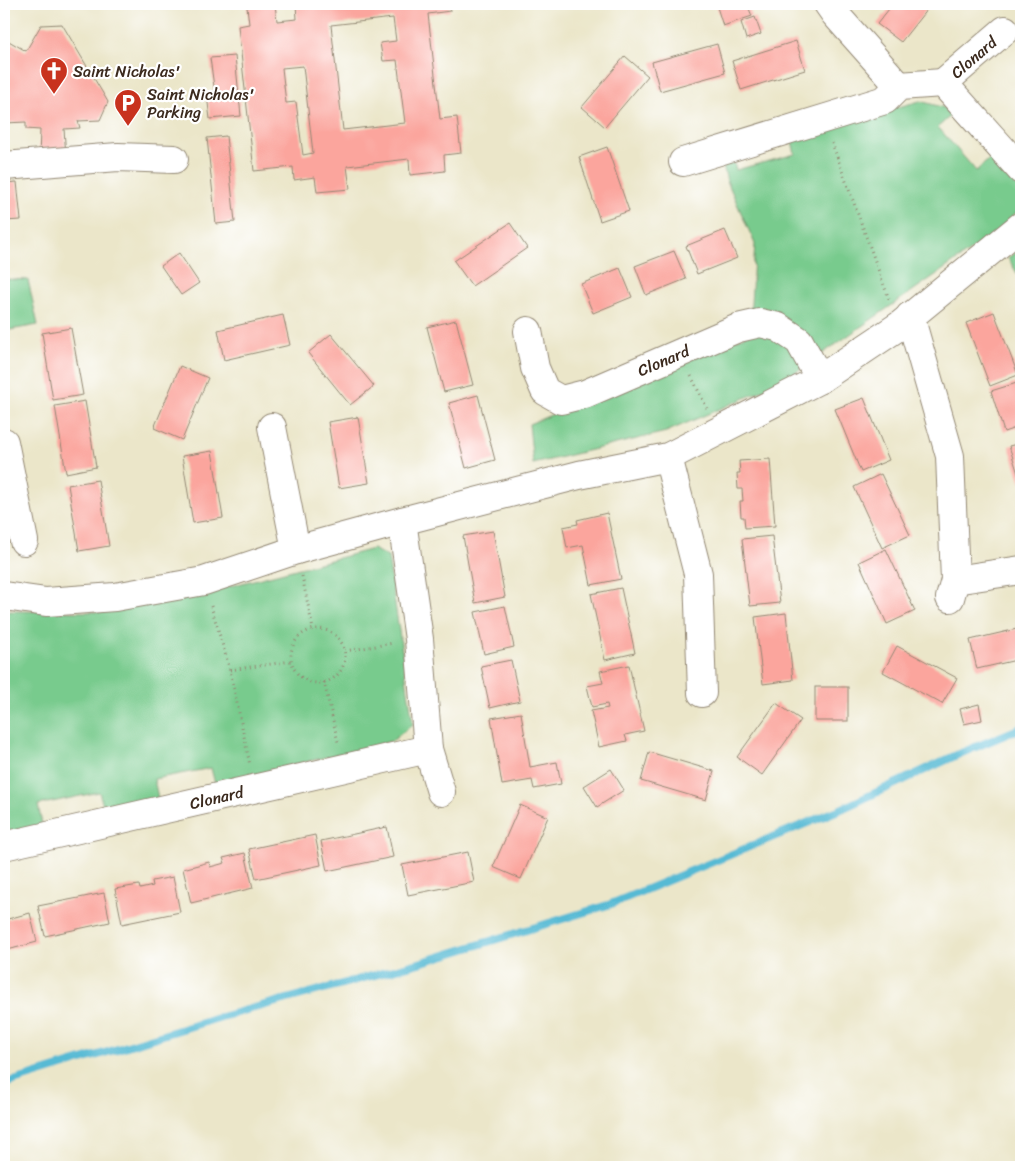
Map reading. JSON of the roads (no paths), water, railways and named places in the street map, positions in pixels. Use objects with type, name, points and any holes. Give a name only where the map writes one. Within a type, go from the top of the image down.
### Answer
[{"type":"street","points":[[683,162],[885,100],[899,86],[828,4]]},
{"type":"street","name":"Clonard","points":[[899,86],[943,83],[1005,30]]},
{"type":"street","name":"Clonard","points":[[943,83],[1021,170]]},
{"type":"street","points":[[4,166],[118,157],[174,159]]},
{"type":"street","points":[[4,596],[46,602],[115,597],[204,581],[296,550],[402,521],[579,475],[668,457],[820,379],[904,321],[1021,226]]},
{"type":"street","points":[[904,321],[950,456],[953,589],[1021,570]]},
{"type":"street","name":"Clonard","points":[[528,331],[535,368],[545,391],[561,400],[585,394],[738,328],[760,323],[778,328],[799,341],[820,379]]},
{"type":"street","points":[[272,427],[296,550]]},
{"type":"street","points":[[4,447],[24,541]]},
{"type":"street","points":[[668,457],[698,574],[702,693]]},
{"type":"street","points":[[402,521],[419,638],[428,749],[441,792]]},
{"type":"street","name":"Clonard","points":[[4,846],[428,749]]},
{"type":"waterway","points":[[4,1084],[221,1017],[419,963],[611,904],[841,809],[959,754],[1021,728]]},
{"type":"place","name":"Saint Nicholas'","points":[[54,95]]},
{"type":"place","name":"Saint Nicholas' Parking","points":[[128,127]]}]
